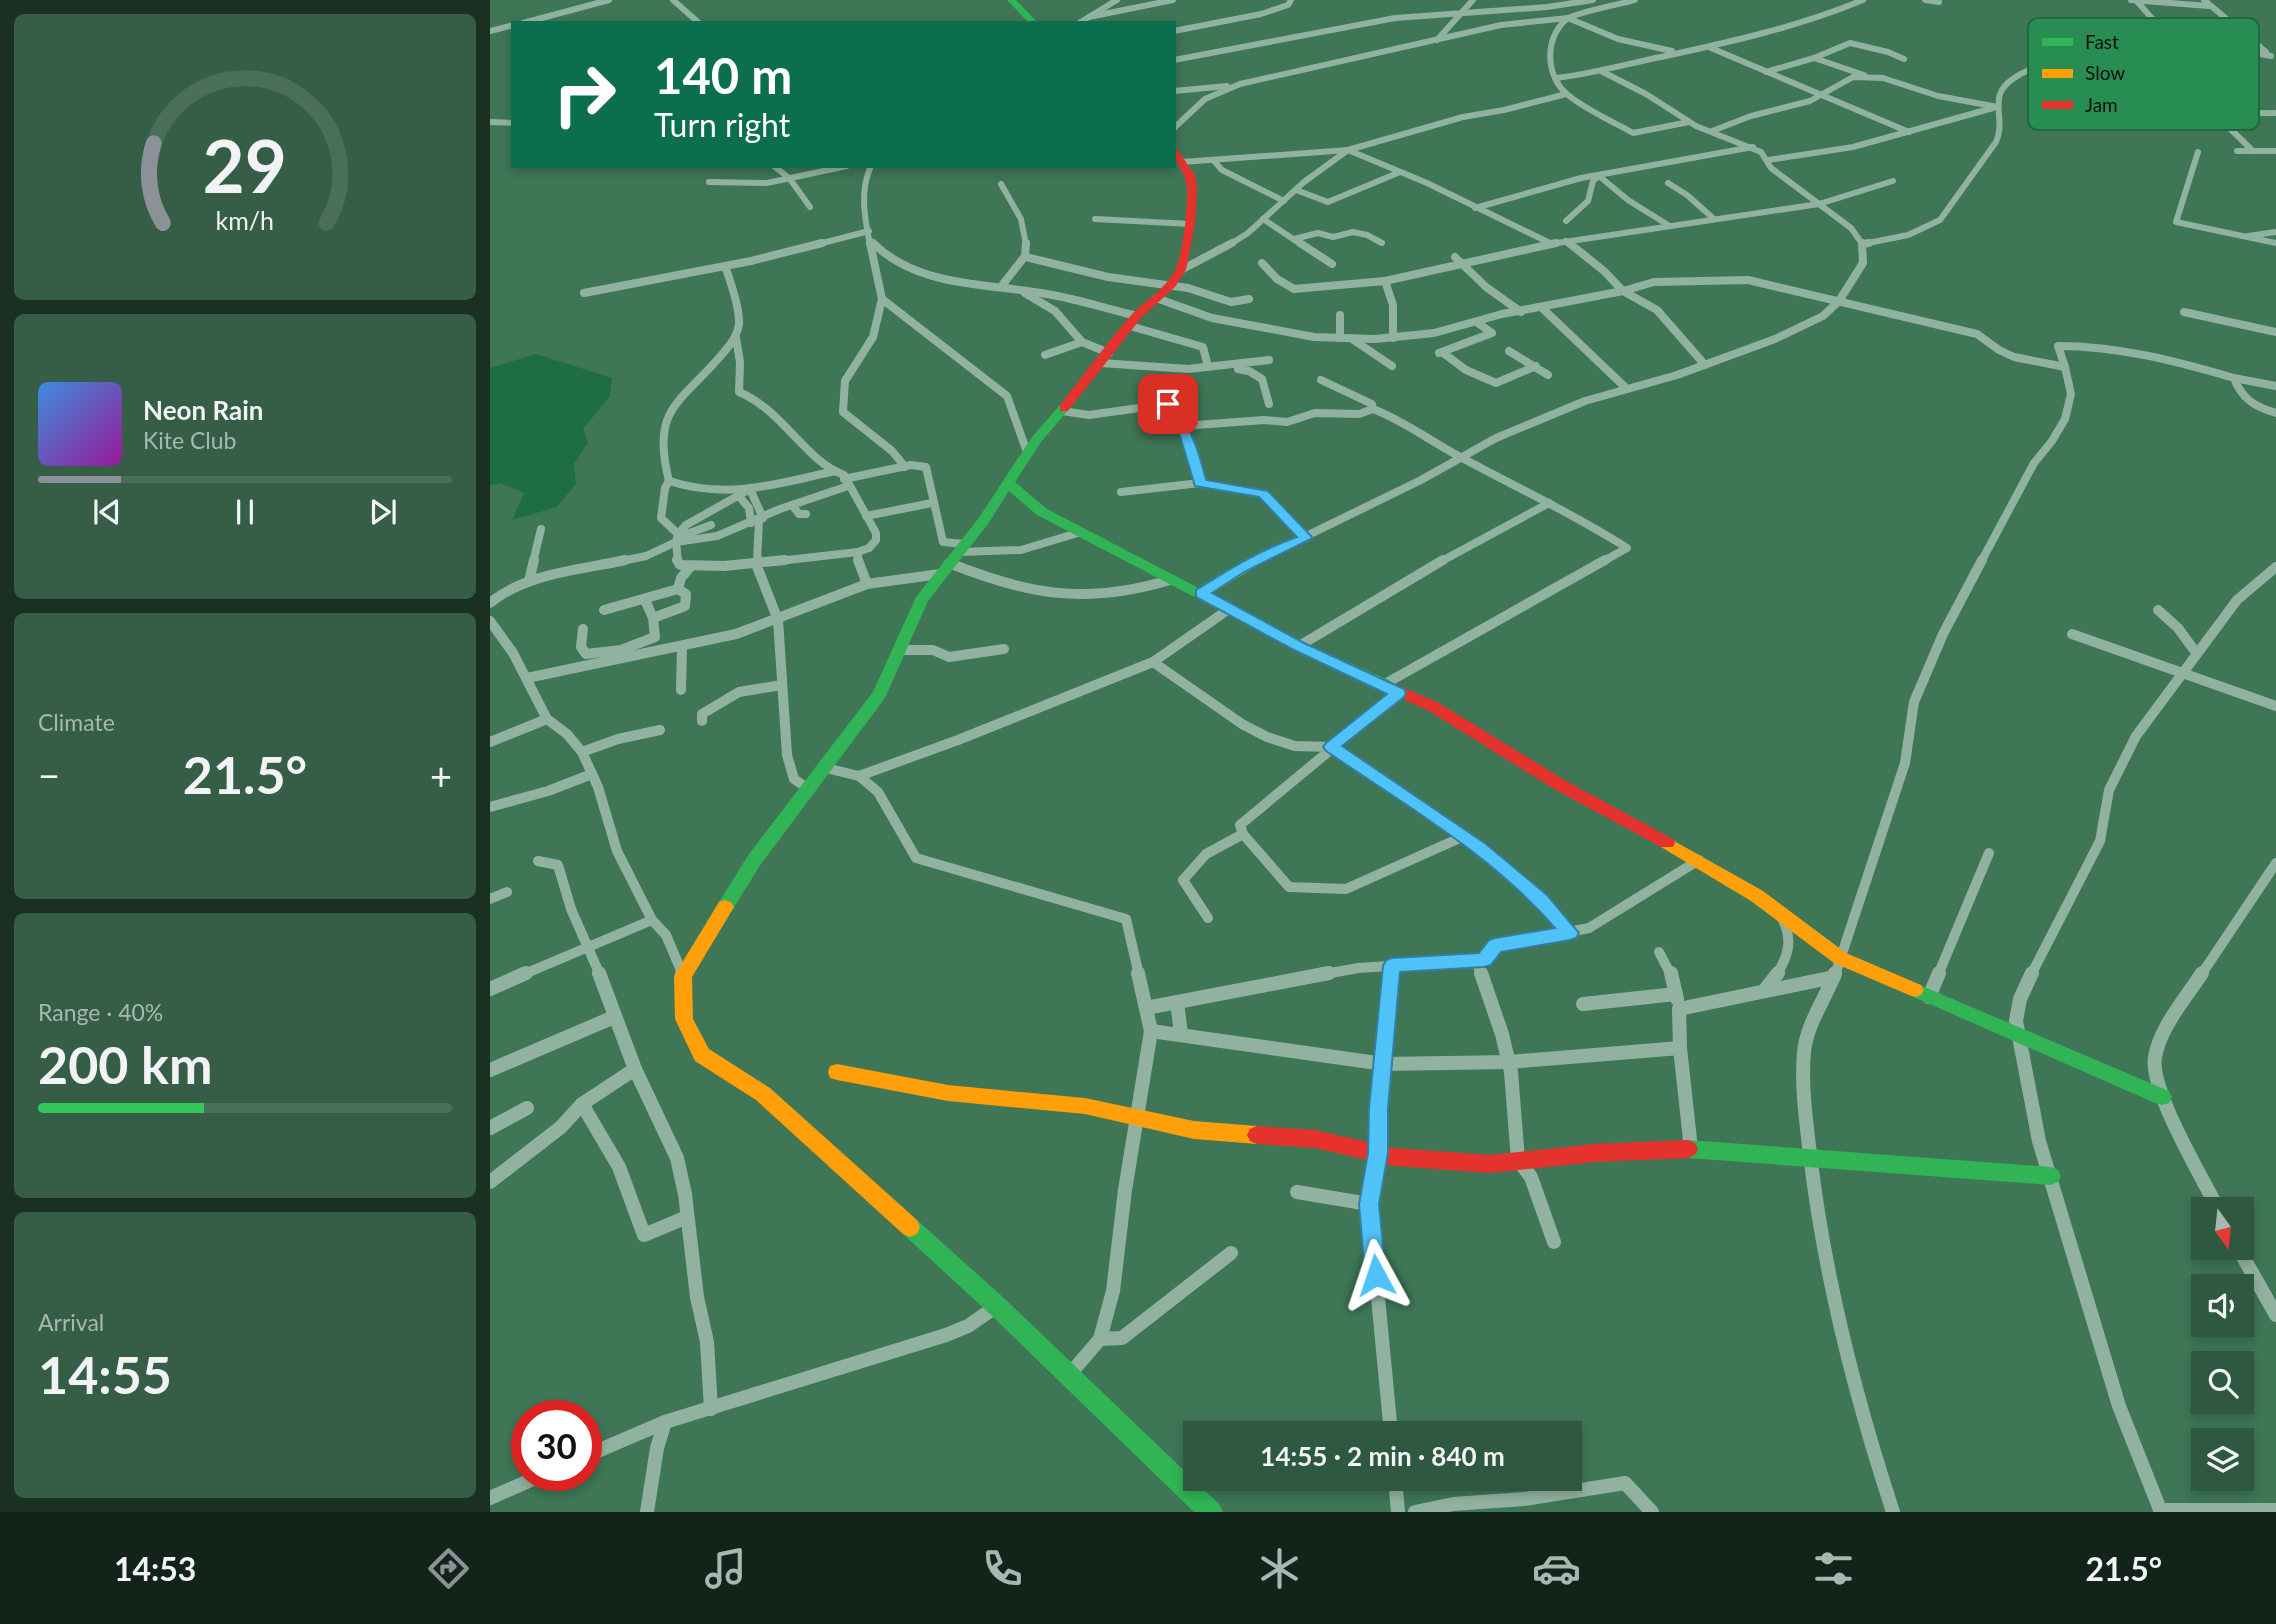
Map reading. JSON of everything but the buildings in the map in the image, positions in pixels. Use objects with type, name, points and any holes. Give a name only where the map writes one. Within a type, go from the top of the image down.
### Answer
[{"type":"street","points":[[530,21],[609,0]]},
{"type":"street","points":[[673,0],[697,21]]},
{"type":"street","points":[[1011,0],[1032,21]]},
{"type":"street","points":[[1082,21],[1117,0]]},
{"type":"street","points":[[1089,17],[1173,0]]},
{"type":"street","points":[[1176,31],[1261,14],[1288,5],[1291,0]]},
{"type":"street","points":[[1437,40],[1473,0]]},
{"type":"street","points":[[1533,0],[1615,39],[1648,49],[1685,53]]},
{"type":"street","points":[[1176,60],[1395,18],[1547,7],[1593,0]]},
{"type":"street","points":[[1176,91],[1240,84],[1501,25],[1568,18],[1635,0]]},
{"type":"street","points":[[1556,78],[1685,53],[1818,20],[1863,0]]},
{"type":"street","points":[[1925,0],[1939,2]]},
{"type":"street","points":[[2131,0],[2206,3],[2223,18]]},
{"type":"street","points":[[2136,1],[2151,18]]},
{"type":"street","points":[[1568,18],[1551,41],[1549,52],[1556,78],[1566,94],[1633,133],[1689,122]]},
{"type":"street","points":[[490,31],[511,26]]},
{"type":"street","points":[[1766,72],[1814,58],[1850,43],[1888,52],[1904,59]]},
{"type":"street","points":[[1711,47],[1822,97],[1909,132]]},
{"type":"street","points":[[1814,58],[1867,76],[1906,83],[1938,96],[1998,107]]},
{"type":"street","points":[[1201,594],[1278,548],[1306,538],[1421,480],[1496,438],[1585,401],[1705,365],[1775,339],[1823,316],[1839,301],[1863,263],[1863,244],[1851,228],[1770,168],[1768,160],[1753,147],[1689,122],[1646,94],[1601,71]]},
{"type":"street","points":[[1863,244],[1909,234],[1936,222],[1946,213],[1959,190],[1998,138],[2001,126],[1998,107],[2000,93],[2006,81],[2028,72]]},
{"type":"street","points":[[1712,131],[1751,116],[1822,97],[1839,83],[1853,77],[1867,76]]},
{"type":"street","points":[[1176,126],[1205,99],[1240,84]]},
{"type":"street","points":[[1178,156],[1214,161],[1348,150],[1463,117],[1504,110],[1566,94]]},
{"type":"street","points":[[1768,160],[1793,158],[1909,132],[1998,107]]},
{"type":"street","points":[[490,121],[511,123]]},
{"type":"street","points":[[2231,130],[2253,151]]},
{"type":"street","points":[[1475,208],[1509,201],[1560,183],[1753,147]]},
{"type":"street","points":[[1348,150],[1550,243]]},
{"type":"street","points":[[1181,270],[1228,246],[1348,150]]},
{"type":"street","points":[[2236,151],[2276,151]]},
{"type":"street","points":[[2197,152],[2176,222],[2240,237],[2276,242]]},
{"type":"street","points":[[683,976],[755,859],[880,694],[915,612],[1008,483],[1027,452],[1133,321],[1171,285],[1181,270],[1190,224],[1192,188],[1190,175],[1178,156]]},
{"type":"street","points":[[1214,161],[1222,170],[1284,201]]},
{"type":"street","points":[[777,168],[792,178],[800,196],[810,207]]},
{"type":"street","points":[[709,182],[767,183],[839,168]]},
{"type":"street","points":[[870,168],[864,184],[869,230],[882,299],[878,326],[848,372],[841,397],[843,412],[892,451],[905,467]]},
{"type":"street","points":[[1296,190],[1328,202],[1400,172]]},
{"type":"street","points":[[1566,221],[1588,201],[1593,181],[1599,176]]},
{"type":"street","points":[[1599,176],[1628,200],[1668,225]]},
{"type":"street","points":[[1262,263],[1277,279],[1294,289],[1385,281],[1465,265],[1550,243],[1819,204],[1893,181]]},
{"type":"street","points":[[1668,183],[1687,195],[1713,218]]},
{"type":"street","points":[[1001,184],[1021,219],[1026,257]]},
{"type":"street","points":[[1096,219],[1190,224]]},
{"type":"street","points":[[1263,219],[1332,264]]},
{"type":"street","points":[[584,293],[725,267],[869,230]]},
{"type":"street","points":[[1294,239],[1318,233],[1333,237],[1353,232],[1367,235],[1382,243]]},
{"type":"street","points":[[2240,237],[2276,232]]},
{"type":"street","points":[[871,241],[878,250],[914,269],[990,288],[1044,293],[1133,321],[1203,347],[1213,367]]},
{"type":"street","points":[[1566,241],[1604,271],[1623,291],[1657,310],[1705,365]]},
{"type":"street","points":[[1026,257],[1108,277],[1171,285],[1214,295],[1231,302],[1249,299]]},
{"type":"street","points":[[1007,288],[1003,284],[1006,275],[1026,257]]},
{"type":"street","points":[[1455,257],[1486,287],[1521,312]]},
{"type":"street","points":[[725,267],[738,307],[739,325],[736,338],[740,362],[739,392],[753,398],[775,414],[828,469],[844,475],[876,533],[876,540],[869,548],[858,552],[756,564],[680,565],[676,559],[678,538],[707,512],[750,489]]},
{"type":"street","points":[[1156,298],[1212,318],[1314,337],[1393,338],[1434,333],[1478,323],[1502,314],[1623,291],[1654,282],[1748,280],[1977,334],[1997,349],[2011,355],[2065,367]]},
{"type":"street","points":[[1385,281],[1393,305],[1393,338]]},
{"type":"street","points":[[1023,291],[1055,311],[1082,342],[1105,358],[1157,368],[1213,367],[1269,360]]},
{"type":"street","points":[[882,299],[1007,396],[1027,452]]},
{"type":"street","points":[[1541,307],[1626,388]]},
{"type":"street","points":[[2184,313],[2276,332]]},
{"type":"street","points":[[1340,315],[1340,338]]},
{"type":"street","points":[[1478,323],[1493,333],[1440,352],[1466,370],[1496,383],[1536,366]]},
{"type":"street","points":[[736,338],[713,368],[676,400],[665,417],[661,430],[661,447],[669,481],[665,488],[661,518],[678,538],[694,541],[758,520],[846,482],[905,467],[926,467],[926,484],[940,519],[943,542],[953,558],[1007,583],[1078,595],[1124,592],[1170,580]]},
{"type":"street","points":[[1352,339],[1392,366]]},
{"type":"street","points":[[1045,355],[1082,342]]},
{"type":"street","points":[[1893,1512],[1871,1445],[1843,1339],[1817,1217],[1803,1092],[1804,1050],[1815,1012],[1834,977],[1905,763],[1914,702],[1943,634],[2027,475],[2066,421],[2071,403],[2070,380],[2058,346],[2083,345],[2194,366],[2234,379],[2276,386]]},
{"type":"street","points":[[1509,351],[1548,375]]},
{"type":"street","points":[[1213,367],[1249,371],[1262,379],[1269,404]]},
{"type":"street","points":[[2234,379],[2239,393],[2254,406],[2276,413]]},
{"type":"street","points":[[1321,380],[1373,404],[1373,409]]},
{"type":"street","points":[[1062,411],[1089,415],[1168,404],[1183,426],[1193,451],[1200,483]]},
{"type":"street","points":[[1183,426],[1266,420],[1290,423],[1298,417],[1316,413],[1337,412],[1351,415],[1373,409]]},
{"type":"street","points":[[1373,409],[1404,421],[1459,457],[1549,503],[1627,548],[1383,685]]},
{"type":"street","points":[[669,481],[697,490],[750,489],[835,471]]},
{"type":"street","points":[[1008,483],[1042,512],[1170,580],[1299,646],[1434,707],[1560,785],[1699,860],[1779,913],[1840,958],[2162,1097]]},
{"type":"street","points":[[1121,492],[1200,483],[1264,494],[1306,538]]},
{"type":"street","points":[[750,489],[758,520],[759,557],[756,564],[778,620],[787,755],[794,779],[807,789]]},
{"type":"street","points":[[738,495],[758,520]]},
{"type":"street","points":[[866,516],[932,503]]},
{"type":"street","points":[[1299,646],[1445,559],[1549,503]]},
{"type":"street","points":[[792,505],[799,514],[806,514]]},
{"type":"street","points":[[490,603],[502,593],[529,581],[646,556],[678,538],[711,525]]},
{"type":"street","points":[[529,581],[541,529]]},
{"type":"street","points":[[527,678],[736,634],[867,584],[953,558],[1023,551],[1081,532]]},
{"type":"street","points":[[858,552],[858,564],[867,584]]},
{"type":"street","points":[[678,589],[681,578],[691,566]]},
{"type":"street","points":[[2276,568],[2237,600],[2136,736],[2115,774],[2107,797],[2100,841],[2020,999],[2017,1021],[2034,1120],[2087,1305],[2119,1406],[2161,1511],[2276,1510]]},
{"type":"street","points":[[604,610],[678,589]]},
{"type":"street","points":[[653,618],[685,606],[685,594],[678,589]]},
{"type":"street","points":[[583,629],[581,647],[586,654],[621,650],[654,638],[653,618],[645,600]]},
{"type":"street","points":[[859,776],[958,740],[1153,662],[1229,610]]},
{"type":"street","points":[[2158,610],[2178,628],[2197,654]]},
{"type":"street","points":[[490,621],[494,623],[527,678],[547,719],[567,734],[582,752],[609,821],[617,851],[652,920],[666,935],[683,976],[684,1019],[702,1055],[763,1094],[1070,1374],[1211,1512]]},
{"type":"street","points":[[2072,634],[2276,706]]},
{"type":"street","points":[[681,690],[682,646]]},
{"type":"street","points":[[899,650],[933,650],[949,657],[1004,649]]},
{"type":"street","points":[[1153,662],[1242,724],[1267,737],[1295,746],[1331,747],[1462,837],[1541,900],[1570,933]]},
{"type":"street","points":[[702,721],[702,714],[739,692],[782,685]]},
{"type":"street","points":[[1399,693],[1240,825],[1242,834],[1289,887],[1346,889],[1462,837]]},
{"type":"street","points":[[490,742],[547,719]]},
{"type":"street","points":[[582,752],[618,739],[660,730]]},
{"type":"street","points":[[826,768],[859,776],[878,792],[916,858],[973,872],[1027,891],[1126,919],[1152,1031],[1113,1291],[1100,1339],[1070,1374]]},
{"type":"street","points":[[490,807],[548,791],[592,774]]},
{"type":"street","points":[[1208,918],[1183,880],[1206,854],[1242,834]]},
{"type":"street","points":[[1929,997],[1989,853]]},
{"type":"street","points":[[1554,1242],[1531,1177],[1518,1160],[1509,1062],[1502,1034],[1476,963],[1484,960],[1495,946],[1570,933],[1605,920],[1699,860]]},
{"type":"street","points":[[538,861],[558,865],[571,909],[589,946],[635,1069],[677,1158],[697,1297],[707,1342],[711,1409]]},
{"type":"street","points":[[2212,1197],[2162,1097],[2154,1073],[2158,1044],[2276,863]]},
{"type":"street","points":[[490,899],[507,892]]},
{"type":"street","points":[[1764,991],[1783,968],[1791,946],[1789,929],[1779,913]]},
{"type":"street","points":[[490,989],[652,920]]},
{"type":"street","points":[[1659,952],[1674,980],[1679,1009],[1690,1149]]},
{"type":"street","points":[[1146,1008],[1357,968],[1484,960]]},
{"type":"street","points":[[1390,1421],[1369,1204],[1378,1153],[1378,1108],[1392,966]]},
{"type":"street","points":[[1679,1009],[1834,977]]},
{"type":"street","points":[[1583,1004],[1676,994]]},
{"type":"street","points":[[1177,1002],[1181,1034]]},
{"type":"street","points":[[490,1070],[614,1017]]},
{"type":"street","points":[[1152,1031],[1384,1064],[1509,1062],[1680,1048]]},
{"type":"street","points":[[490,1182],[561,1127],[582,1104],[635,1069]]},
{"type":"street","points":[[837,1072],[948,1093],[1085,1106],[1194,1130],[1315,1139],[1378,1153],[1441,1162],[1490,1164],[1594,1153],[1690,1149],[2051,1176]]},
{"type":"street","points":[[582,1104],[605,1135],[638,1214],[644,1236],[687,1217]]},
{"type":"street","points":[[490,1128],[527,1108]]},
{"type":"street","points":[[1297,1192],[1369,1204]]},
{"type":"street","points":[[1100,1339],[1122,1338],[1231,1254]]},
{"type":"street","points":[[2245,1260],[2276,1315]]},
{"type":"street","points":[[602,1449],[665,1422],[946,1335],[968,1325],[997,1306]]},
{"type":"street","points":[[647,1512],[657,1448],[665,1422]]},
{"type":"street","points":[[1415,1512],[1453,1504],[1524,1499],[1625,1483],[1652,1512]]},
{"type":"street","points":[[490,1497],[511,1488]]},
{"type":"street","points":[[1396,1491],[1398,1512]]},
{"type":"shaded area","points":[[536,354],[612,378],[610,396],[583,429],[588,443],[574,464],[576,484],[557,507],[512,520],[524,493],[500,483],[490,485],[490,368]]},
{"type":"traffic: fast","points":[[1011,0],[1032,21]]},
{"type":"traffic: fast","points":[[725,907],[755,859],[880,694],[921,600],[983,521],[1036,440],[1064,408]]},
{"type":"traffic: fast","points":[[1008,483],[1042,512],[1299,646],[1384,684]]},
{"type":"traffic: fast","points":[[1915,990],[2162,1097]]},
{"type":"traffic: fast","points":[[1688,1149],[2051,1176]]},
{"type":"traffic: fast","points":[[910,1227],[997,1306],[1211,1512]]},
{"type":"traffic: slow","points":[[1667,843],[1757,896],[1840,958],[1915,990]]},
{"type":"traffic: slow","points":[[725,907],[683,976],[684,1019],[702,1055],[763,1094],[910,1227]]},
{"type":"traffic: slow","points":[[837,1072],[948,1093],[1085,1106],[1194,1130],[1257,1135]]},
{"type":"traffic: jam","points":[[1064,408],[1137,316],[1171,285],[1181,270],[1190,224],[1192,188],[1190,175],[1176,154]]},
{"type":"traffic: jam","points":[[1384,684],[1434,707],[1560,785],[1667,843]]},
{"type":"traffic: jam","points":[[1257,1135],[1315,1139],[1394,1157],[1490,1164],[1594,1153],[1688,1149]]},
{"type":"route","points":[[1168,404],[1183,426],[1193,451],[1200,483],[1220,484],[1264,494],[1283,517],[1306,538],[1278,548],[1201,594],[1299,646],[1399,693],[1331,747],[1480,849],[1541,900],[1570,933],[1495,946],[1484,960],[1392,966],[1378,1108],[1378,1153],[1369,1204],[1376,1275]]}]
